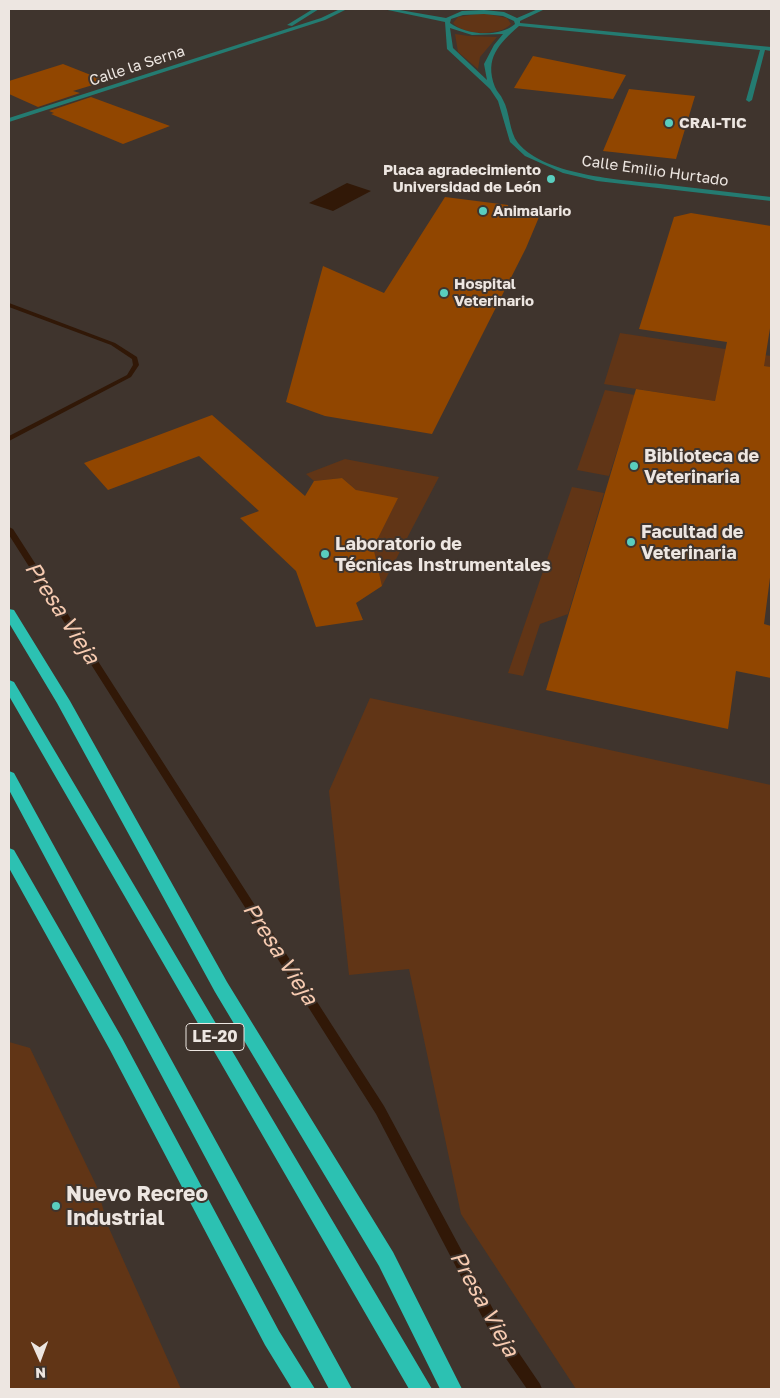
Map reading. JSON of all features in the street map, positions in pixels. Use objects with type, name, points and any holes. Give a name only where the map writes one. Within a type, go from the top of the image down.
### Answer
[{"type":"highway","points":[[9,613],[63,701],[221,987],[386,1259],[451,1389]]},
{"type":"highway","name":"LE-20","points":[[9,685],[421,1389]]},
{"type":"highway","name":"LE-20","points":[[9,776],[341,1389]]},
{"type":"highway","points":[[9,854],[116,1044],[272,1338],[304,1389]]},
{"type":"street","name":"Calle la Serna","points":[[273,36],[316,9]]},
{"type":"street","name":"Calle la Serna","points":[[9,120],[324,20],[344,9]]},
{"type":"street","points":[[386,9],[441,18],[457,30],[478,34],[509,31]]},
{"type":"street","points":[[413,9],[454,15],[476,9]]},
{"type":"street","name":"Calle Emilio Hurtado","points":[[492,88],[487,64],[498,45],[518,22],[542,9]]},
{"type":"street","points":[[462,13],[495,12],[504,14],[518,22],[771,49]]},
{"type":"street","points":[[447,22],[454,15]]},
{"type":"street","name":"Calle Emilio Hurtado","points":[[447,22],[450,49],[492,88],[501,101],[513,142],[526,155],[565,172],[597,179],[771,199]]},
{"type":"street","points":[[749,100],[763,48]]},
{"type":"shaded area","points":[[483,13],[507,18],[511,24],[499,31],[482,33],[465,30],[453,23],[458,17]]},
{"type":"shaded area","points":[[455,34],[497,37],[480,57],[478,69],[458,52]]},
{"type":"shaded area","points":[[347,183],[371,191],[333,211],[309,203]]},
{"type":"shaded area","points":[[620,333],[771,356],[771,367],[724,360],[715,401],[604,384]]},
{"type":"shaded area","points":[[605,390],[635,395],[609,476],[577,470]]},
{"type":"shaded area","points":[[345,459],[439,477],[382,586],[378,569],[361,568],[383,539],[378,538],[356,490],[342,478],[314,481],[306,474]]},
{"type":"shaded area","points":[[572,487],[604,493],[568,614],[540,624],[523,676],[508,673]]},
{"type":"shaded area","points":[[370,698],[771,785],[771,1389],[576,1389],[461,1214],[409,969],[349,975],[329,791]]},
{"type":"shaded area","name":"Nuevo Recreo Industrial","points":[[9,1042],[30,1048],[97,1187],[108,1226],[181,1389],[9,1389]]},
{"type":"building","points":[[533,56],[626,75],[613,99],[514,88]]},
{"type":"building","points":[[63,64],[106,81],[73,91],[80,93],[38,107],[9,94],[9,81]]},
{"type":"building","name":"CRAI-TIC","points":[[629,89],[695,96],[676,159],[603,151]]},
{"type":"building","points":[[91,97],[170,126],[123,144],[51,114],[54,113],[49,111]]},
{"type":"building","name":"Hospital Veterinario","points":[[445,197],[508,205],[509,211],[542,210],[526,248],[432,434],[325,416],[286,402],[323,266],[384,293]]},
{"type":"building","name":"Facultad de Veterinaria","points":[[691,213],[771,226],[771,322],[764,366],[771,367],[771,570],[764,624],[771,626],[771,678],[736,671],[728,729],[546,690],[636,389],[715,401],[727,342],[639,329],[674,217]]},
{"type":"building","points":[[212,415],[305,496],[314,481],[342,478],[356,490],[398,498],[378,538],[383,539],[374,551],[382,586],[356,603],[363,620],[316,627],[296,571],[240,518],[259,511],[199,456],[108,490],[84,463]]},
{"type":"waterway","name":"Presa Vieja","points":[[9,305],[113,344],[135,358],[136,365],[129,376],[9,439]]},
{"type":"waterway","name":"Presa Vieja","points":[[9,529],[380,1110],[503,1342],[535,1389]]},
{"type":"place","name":"CRAI-TIC","points":[[669,123]]},
{"type":"place","name":"Placa agradecimiento Universidad de León","points":[[551,179]]},
{"type":"place","name":"Animalario","points":[[483,211]]},
{"type":"place","name":"Hospital Veterinario","points":[[444,293]]},
{"type":"place","name":"Biblioteca de Veterinaria","points":[[634,466]]},
{"type":"place","name":"Facultad de Veterinaria","points":[[631,542]]},
{"type":"place","name":"Laboratorio de Técnicas Instrumentales","points":[[325,554]]},
{"type":"place","name":"Nuevo Recreo Industrial","points":[[56,1206]]}]
